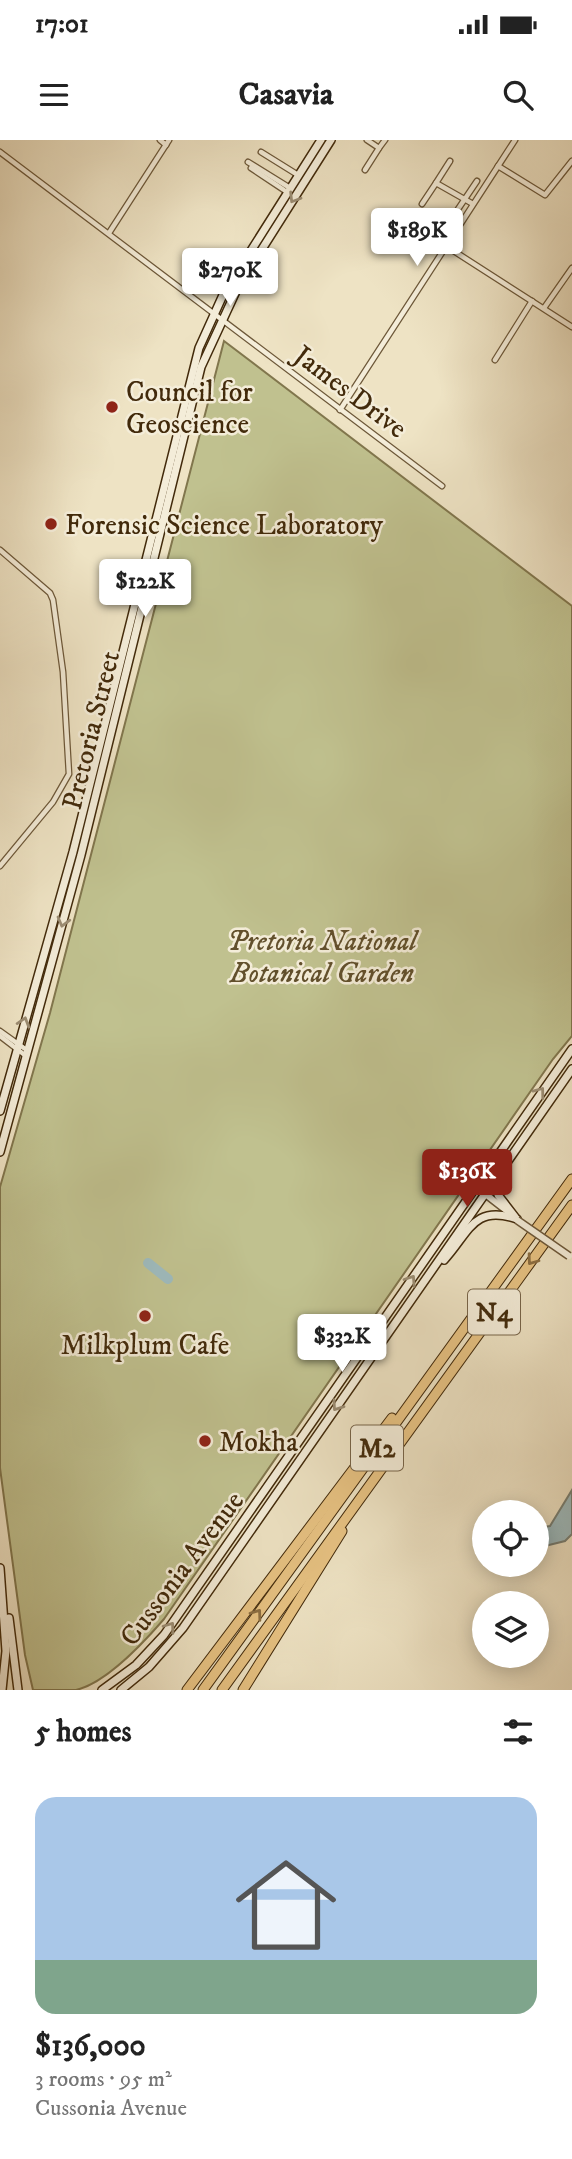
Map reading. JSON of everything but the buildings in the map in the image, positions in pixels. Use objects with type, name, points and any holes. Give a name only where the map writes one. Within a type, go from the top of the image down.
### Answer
[{"type":"highway","points":[[185,1690],[518,1247],[552,1208],[572,1178]]},
{"type":"highway","name":"N4","points":[[416,1419],[572,1205]]},
{"type":"highway","name":"M2","points":[[203,1690],[552,1208]]},
{"type":"highway","points":[[243,1690],[416,1419]]},
{"type":"highway","name":"M2","points":[[222,1690],[416,1419]]},
{"type":"main road","name":"Pretoria Street","points":[[0,1111],[73,852],[195,361],[214,312],[321,140]]},
{"type":"main road","name":"Pretoria Street","points":[[0,1152],[132,652],[201,366],[222,318],[331,140]]},
{"type":"main road","name":"Cussonia Avenue","points":[[102,1690],[136,1665],[164,1635],[572,1049]]},
{"type":"main road","name":"Cussonia Avenue","points":[[121,1690],[149,1667],[183,1628],[572,1069]]},
{"type":"main road","points":[[511,1157],[497,1189],[500,1199],[517,1220]]},
{"type":"main road","points":[[436,1265],[445,1259],[480,1217],[497,1213],[517,1220]]},
{"type":"main road","points":[[0,1568],[18,1690]]},
{"type":"main road","points":[[2,1690],[6,1651],[3,1587]]},
{"type":"street","points":[[109,233],[168,142],[160,140]]},
{"type":"street","points":[[367,140],[379,148]]},
{"type":"street","points":[[365,170],[384,140]]},
{"type":"street","points":[[340,410],[515,140]]},
{"type":"street","name":"James Drive","points":[[0,152],[442,486]]},
{"type":"street","points":[[261,152],[298,175]]},
{"type":"street","points":[[422,204],[450,161]]},
{"type":"street","points":[[498,166],[545,195],[572,161]]},
{"type":"street","points":[[248,162],[288,190]]},
{"type":"street","points":[[251,168],[288,190]]},
{"type":"street","points":[[448,225],[477,181]]},
{"type":"street","points":[[436,183],[473,204]]},
{"type":"street","points":[[446,246],[572,327]]},
{"type":"street","points":[[544,308],[572,268]]},
{"type":"street","points":[[495,360],[532,301]]},
{"type":"street","points":[[0,550],[50,593],[53,600],[64,671],[69,767],[59,794],[0,866]]},
{"type":"street","points":[[0,1031],[17,1046]]},
{"type":"street","points":[[0,1036],[27,1053]]},
{"type":"street","points":[[475,1186],[570,1257]]},
{"type":"green space","name":"Pretoria National Botanical Garden","points":[[224,341],[572,606],[572,1036],[553,1059],[164,1619],[124,1660],[88,1686],[76,1690],[33,1690],[25,1655],[0,1468],[0,1187],[50,1013]]},
{"type":"water","points":[[572,1490],[572,1534],[565,1541],[549,1545],[550,1526]]},
{"type":"waterway","points":[[148,1263],[168,1279]]},
{"type":"place","name":"Council for Geoscience","points":[[112,407]]},
{"type":"place","name":"Forensic Science Laboratory","points":[[51,524]]},
{"type":"place","name":"Milkplum Cafe","points":[[145,1316]]},
{"type":"place","name":"Mokha","points":[[205,1441]]}]
